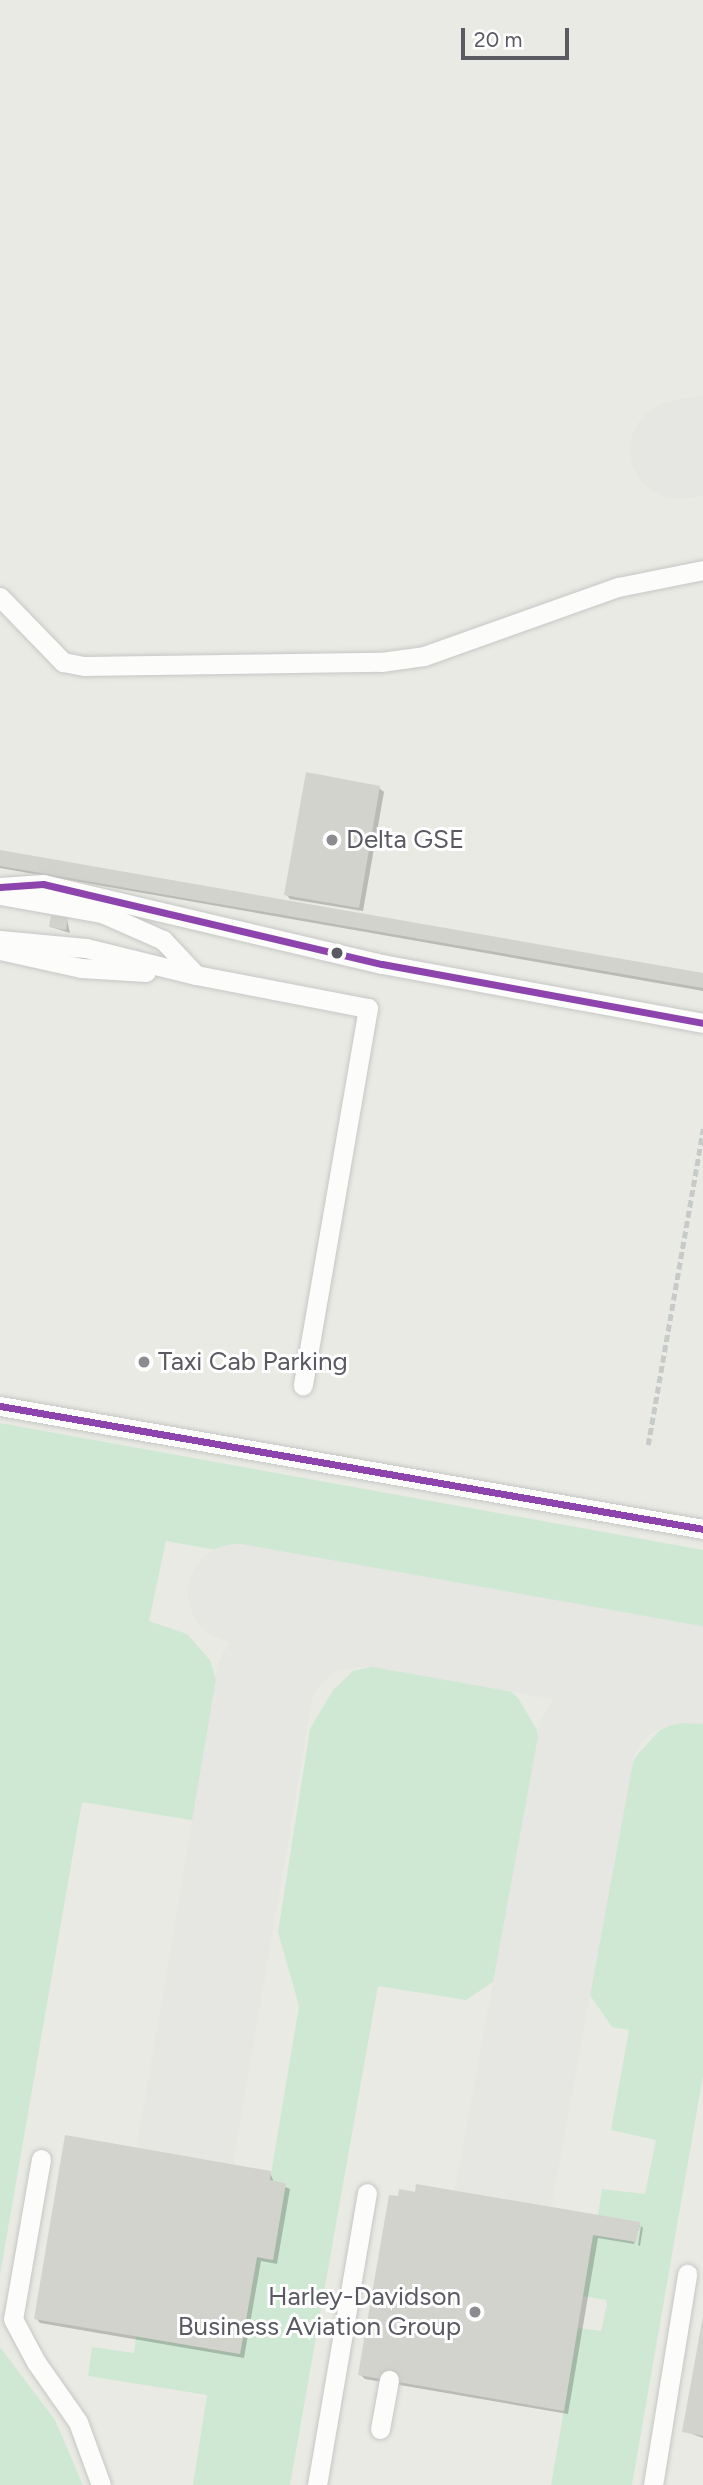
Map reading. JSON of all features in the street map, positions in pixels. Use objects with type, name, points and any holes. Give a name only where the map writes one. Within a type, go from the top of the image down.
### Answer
[{"type":"lane","points":[[0,597],[63,662],[83,666],[381,662],[424,656],[586,596],[703,570]]},
{"type":"lane","points":[[0,887],[43,884],[382,964],[703,1023]]},
{"type":"lane","points":[[0,895],[102,914],[163,940],[196,975]]},
{"type":"lane","points":[[0,940],[86,948],[196,975],[368,1008],[303,1385]]},
{"type":"lane","points":[[0,950],[81,968],[196,975]]},
{"type":"lane","points":[[0,1406],[703,1528]]},
{"type":"lane","points":[[41,2159],[13,2319],[36,2362],[78,2422],[101,2485]]},
{"type":"lane","points":[[317,2485],[368,2193]]},
{"type":"lane","points":[[653,2485],[687,2274]]},
{"type":"lane","points":[[380,2429],[389,2380]]},
{"type":"path","points":[[648,1445],[703,1129]]},
{"type":"green space","points":[[0,1423],[703,1550],[703,1636],[166,1541],[149,1621],[187,1634],[210,1660],[218,1686],[197,1821],[82,1802],[0,2275]]},
{"type":"green space","points":[[392,1662],[500,1682],[518,1698],[537,1730],[541,1762],[505,1974],[466,2000],[378,1986],[290,2485],[193,2485],[207,2395],[88,2376],[92,2347],[134,2353],[136,2336],[240,2354],[257,2257],[273,2260],[286,2183],[270,2180],[299,2006],[278,1932],[310,1729],[333,1690],[353,1671]]},
{"type":"green space","points":[[703,1720],[703,2076],[632,2485],[551,2485],[578,2328],[601,2331],[607,2304],[606,2300],[583,2296],[593,2235],[636,2242],[640,2223],[598,2215],[602,2189],[645,2194],[656,2140],[611,2130],[629,2030],[612,2027],[585,1988],[624,1780],[637,1755],[660,1730],[677,1722]]},
{"type":"green space","points":[[0,2347],[55,2420],[83,2485],[0,2485]]},
{"type":"building","name":"Delta GSE","points":[[306,772],[380,786],[359,908],[284,895]]},
{"type":"building","points":[[0,850],[703,973],[703,988],[0,866]]},
{"type":"building","points":[[51,915],[68,917],[66,930],[49,927]]},
{"type":"building","points":[[65,2135],[271,2171],[270,2180],[286,2183],[273,2260],[257,2257],[240,2354],[34,2319]]},
{"type":"building","name":"Harley-Davidson Business Aviation Group","points":[[416,2184],[640,2222],[636,2242],[593,2235],[564,2411],[358,2375],[389,2195],[398,2196],[399,2189],[415,2192]]},
{"type":"building","points":[[703,2316],[703,2436],[682,2432]]},
{"type":"taxiway","points":[[679,450],[703,445]]},
{"type":"taxiway","points":[[237,1593],[697,1675]]},
{"type":"taxiway","points":[[185,2156],[266,1678],[282,1652],[309,1630],[325,1622],[368,1617]]},
{"type":"taxiway","points":[[503,2199],[588,1738],[603,1711],[620,1694],[649,1679],[685,1673]]},
{"type":"transit line","points":[[0,887],[43,884],[382,964],[703,1023]]},
{"type":"transit line","points":[[0,1406],[703,1529]]},
{"type":"place","name":"Delta GSE","points":[[332,840]]},
{"type":"place","name":"Taxi Cab Parking","points":[[144,1362]]},
{"type":"place","name":"Harley-Davidson Business Aviation Group","points":[[475,2312]]}]
